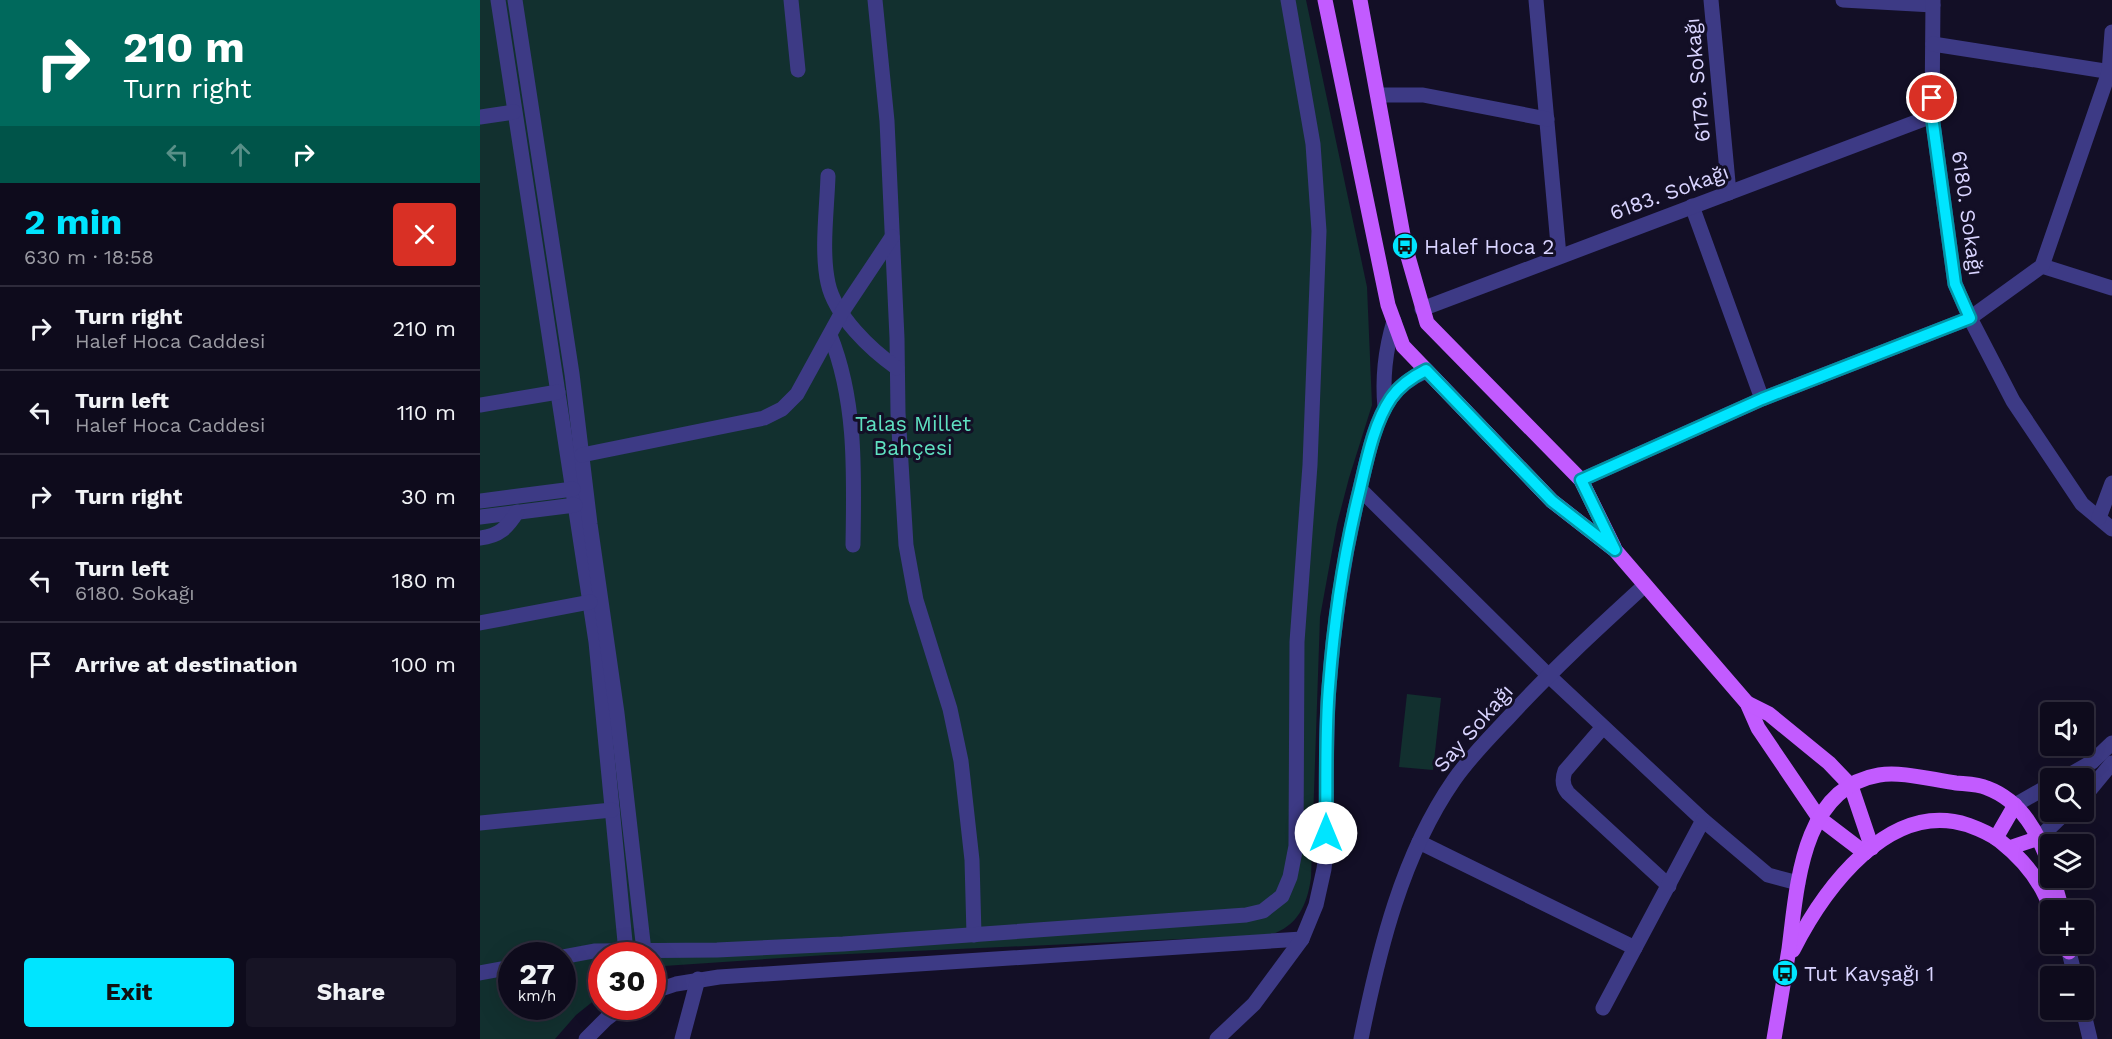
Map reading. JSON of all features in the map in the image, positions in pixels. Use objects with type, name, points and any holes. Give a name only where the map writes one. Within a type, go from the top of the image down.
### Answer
[{"type":"main road","points":[[1324,0],[1388,305],[1403,346],[1552,501],[1615,550],[1747,703],[1758,728],[1819,818],[1869,850]]},
{"type":"main road","points":[[1360,0],[1405,246],[1427,323],[1581,480],[1615,550]]},
{"type":"main road","points":[[1747,703],[1769,714],[1829,762],[1851,786],[1869,850]]},
{"type":"main road","points":[[1774,1039],[1798,883],[1808,840],[1819,818],[1835,798],[1851,786],[1868,778],[1891,774],[1985,787],[2015,805],[2032,825],[2039,838],[2008,848]]},
{"type":"main road","points":[[1996,838],[2015,805]]},
{"type":"main road","points":[[1785,973],[1790,955],[1805,925],[1830,889],[1869,850],[1893,832],[1906,826],[1934,819],[1960,823],[1996,838],[2037,879],[2047,900]]},
{"type":"street","points":[[498,0],[596,642],[625,942]]},
{"type":"street","points":[[515,0],[572,374],[617,713],[643,942]]},
{"type":"street","points":[[791,0],[798,70]]},
{"type":"street","points":[[875,0],[885,100],[906,545],[916,600],[950,709],[961,760],[972,860],[974,935]]},
{"type":"street","points":[[666,951],[740,949],[974,935],[1246,915],[1255,914],[1282,896],[1288,884],[1296,846],[1297,642],[1311,447],[1319,231],[1313,144],[1288,0]]},
{"type":"street","points":[[1536,0],[1559,256]]},
{"type":"street","name":"6179. Sokağı","points":[[1711,0],[1729,192]]},
{"type":"street","points":[[1843,0],[1933,2]]},
{"type":"street","name":"6180. Sokağı","points":[[1933,2],[1932,116],[1955,284],[2013,401],[2082,504],[2112,529]]},
{"type":"street","points":[[1581,480],[1762,399],[1970,318],[2042,266],[2111,72],[2112,32]]},
{"type":"street","points":[[1933,44],[2111,72]]},
{"type":"street","points":[[1378,95],[1423,95],[1547,119]]},
{"type":"street","points":[[480,117],[514,112]]},
{"type":"street","name":"6183. Sokağı","points":[[1422,309],[1932,116]]},
{"type":"street","points":[[828,176],[825,254],[828,284],[842,312],[867,344],[897,368]]},
{"type":"street","points":[[1692,206],[1762,399]]},
{"type":"street","points":[[582,455],[764,418],[782,409],[797,394],[842,312],[892,237]]},
{"type":"street","points":[[2042,266],[2112,288]]},
{"type":"street","points":[[1385,408],[1383,369],[1394,321]]},
{"type":"street","points":[[830,335],[844,376],[854,461],[853,545]]},
{"type":"street","points":[[1217,1039],[1254,1004],[1302,939],[1316,905],[1326,851],[1327,727],[1330,676],[1342,586],[1360,489],[1385,408],[1399,388],[1426,370]]},
{"type":"street","points":[[480,405],[558,392]]},
{"type":"street","points":[[2099,518],[2112,483]]},
{"type":"street","points":[[480,501],[573,489]]},
{"type":"street","points":[[1360,489],[1548,675],[1703,820],[1768,875],[1798,883]]},
{"type":"street","points":[[480,517],[575,505]]},
{"type":"street","points":[[480,538],[500,533],[507,528],[517,512]]},
{"type":"street","name":"Say Sokağı","points":[[1361,1039],[1390,921],[1419,842],[1439,804],[1470,759],[1548,675],[1645,585]]},
{"type":"street","points":[[480,623],[590,602]]},
{"type":"street","points":[[1604,727],[1565,771],[1563,786],[1669,886]]},
{"type":"street","points":[[2082,768],[2092,762],[2112,743]]},
{"type":"street","points":[[2094,784],[2112,762]]},
{"type":"street","points":[[2015,805],[2040,791]]},
{"type":"street","points":[[480,823],[612,810]]},
{"type":"street","points":[[1603,1008],[1703,820]]},
{"type":"street","points":[[2039,838],[2056,822]]},
{"type":"street","points":[[1419,842],[1635,948]]},
{"type":"street","points":[[666,988],[698,979],[1302,939]]},
{"type":"street","points":[[480,973],[498,970]]},
{"type":"street","points":[[682,1039],[698,979]]},
{"type":"street","points":[[586,1039],[605,1020]]},
{"type":"street","points":[[2085,1020],[2090,1039]]},
{"type":"green space","name":"Talas Millet Bahçesi","points":[[480,0],[1306,0],[1367,287],[1372,405],[1337,524],[1320,617],[1311,878],[1307,897],[1300,913],[1288,926],[1270,935],[826,955],[666,966],[666,942],[588,942],[588,1005],[576,1015],[576,942],[498,942],[498,1020],[572,1020],[555,1039],[480,1039]]},
{"type":"green space","points":[[1407,694],[1441,698],[1433,770],[1399,767]]},
{"type":"place","name":"Halef Hoca 2","points":[[1405,246]]},
{"type":"place","name":"Tut Kavşağı 1","points":[[1785,973]]},
{"type":"route","points":[[1326,833],[1329,687],[1352,524],[1364,472],[1381,419],[1385,408],[1399,388],[1426,370],[1552,501],[1615,550],[1581,480],[1762,399],[1970,318],[1955,284],[1932,116],[1932,98]]}]
